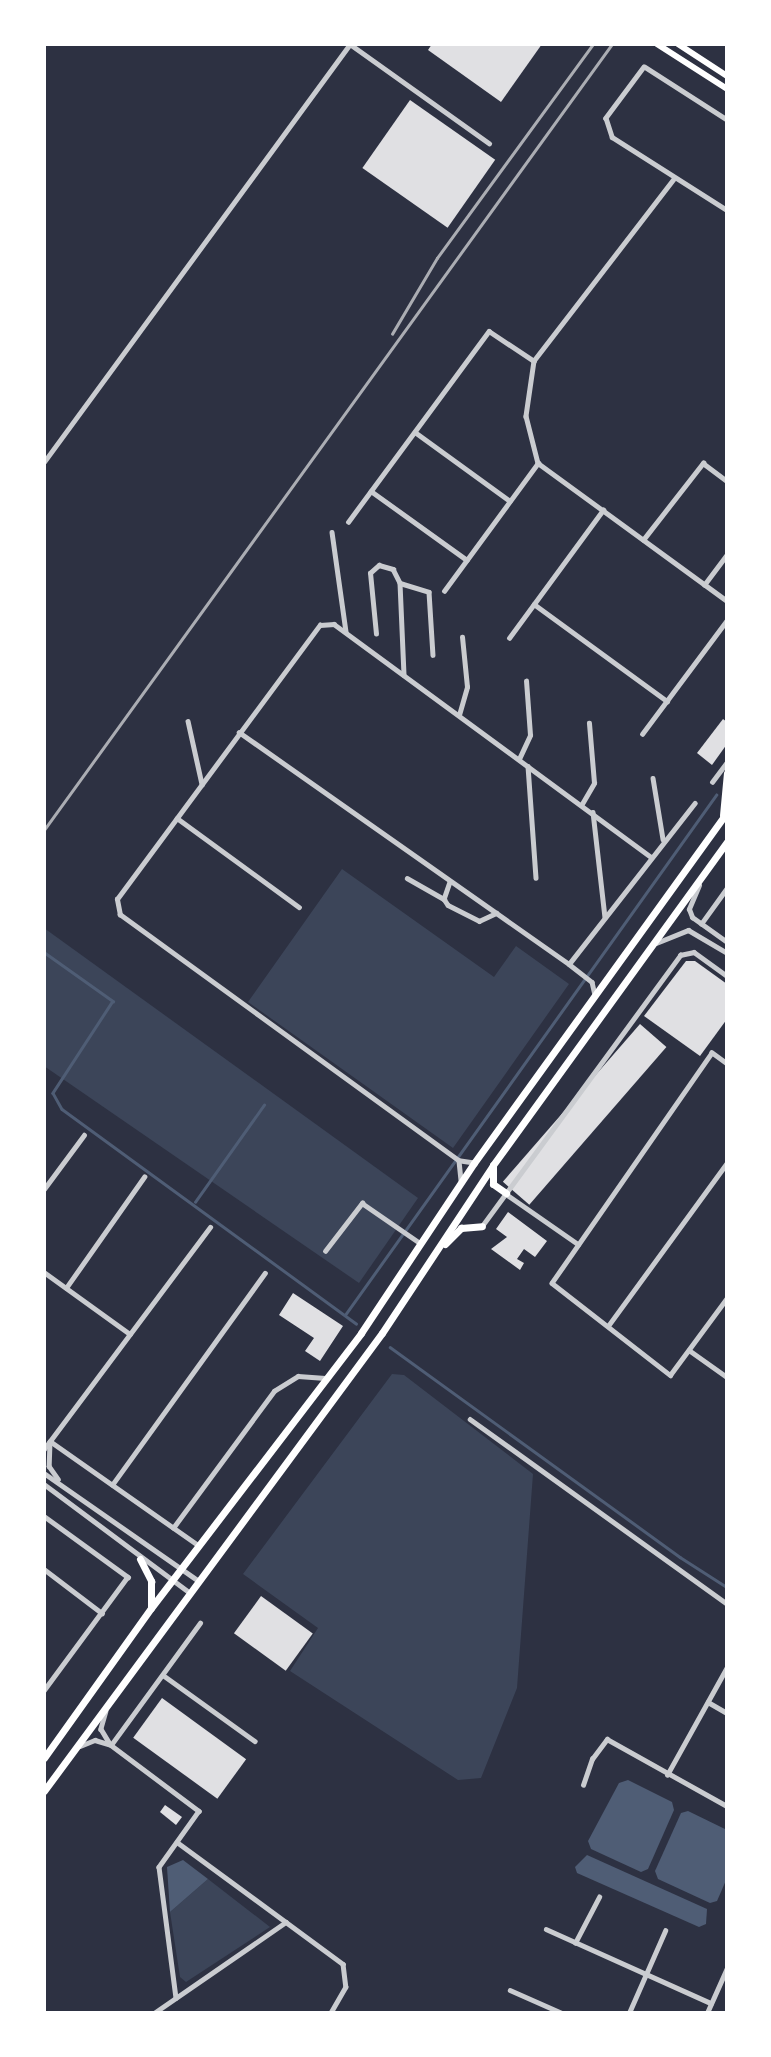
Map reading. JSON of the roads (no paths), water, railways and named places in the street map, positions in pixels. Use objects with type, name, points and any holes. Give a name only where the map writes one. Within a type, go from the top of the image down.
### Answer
[{"type":"highway","points":[[44,1758],[151,1608],[328,1378],[461,1181],[725,815],[727,773]]},
{"type":"highway","points":[[44,1791],[429,1262],[493,1165],[727,842]]},
{"type":"highway","points":[[493,1165],[493,1184],[506,1193]]},
{"type":"highway","points":[[429,1262],[461,1228],[482,1226]]},
{"type":"highway","points":[[140,1559],[151,1581],[151,1608]]},
{"type":"main road","points":[[657,44],[726,88]]},
{"type":"main road","points":[[678,44],[727,76]]},
{"type":"street","points":[[44,462],[350,44],[489,143]]},
{"type":"street","points":[[727,120],[644,68],[606,118],[607,129],[675,178],[727,210]]},
{"type":"street","points":[[675,178],[534,361],[526,416],[538,463],[727,601]]},
{"type":"street","points":[[348,522],[489,331],[534,361]]},
{"type":"street","points":[[415,432],[510,501]]},
{"type":"street","points":[[444,591],[538,463]]},
{"type":"street","points":[[643,540],[703,463],[727,481]]},
{"type":"street","points":[[371,491],[467,560]]},
{"type":"street","points":[[509,638],[603,510]]},
{"type":"street","points":[[332,532],[346,633]]},
{"type":"street","points":[[704,585],[727,554]]},
{"type":"street","points":[[376,634],[370,573],[379,565],[387,566],[397,573],[400,583],[404,675]]},
{"type":"street","points":[[400,583],[429,592],[433,655]]},
{"type":"street","points":[[534,604],[667,701]]},
{"type":"street","points":[[642,734],[727,620]]},
{"type":"street","points":[[474,1163],[458,1160],[116,908],[117,899],[320,625],[334,624],[651,857]]},
{"type":"street","points":[[459,715],[467,687],[461,637]]},
{"type":"street","points":[[519,759],[530,734],[526,681]]},
{"type":"street","points":[[188,721],[202,784]]},
{"type":"street","points":[[582,804],[594,783],[589,723]]},
{"type":"street","points":[[239,732],[569,964],[589,981],[595,995]]},
{"type":"street","points":[[712,782],[727,762]]},
{"type":"street","points":[[527,765],[536,878]]},
{"type":"street","points":[[653,778],[663,839]]},
{"type":"street","points":[[569,964],[663,839],[695,803]]},
{"type":"street","points":[[593,812],[605,918]]},
{"type":"street","points":[[177,818],[299,907]]},
{"type":"street","points":[[705,873],[689,909],[701,924],[727,942]]},
{"type":"street","points":[[407,878],[474,920],[485,921],[496,913]]},
{"type":"street","points":[[444,900],[450,882]]},
{"type":"street","points":[[701,924],[727,888]]},
{"type":"street","points":[[650,945],[688,930],[727,953]]},
{"type":"street","points":[[482,1226],[680,955],[694,952],[727,975]]},
{"type":"street","points":[[589,981],[605,981]]},
{"type":"street","points":[[727,1064],[712,1053],[554,1278],[554,1288],[670,1376],[727,1298]]},
{"type":"street","points":[[44,1189],[84,1135]]},
{"type":"street","points":[[458,1160],[461,1181]]},
{"type":"street","points":[[607,1326],[727,1163]]},
{"type":"street","points":[[66,1288],[144,1177]]},
{"type":"street","points":[[506,1193],[578,1244]]},
{"type":"street","points":[[325,1251],[362,1203],[421,1244]]},
{"type":"street","points":[[44,1449],[210,1227]]},
{"type":"street","points":[[44,1272],[130,1334]]},
{"type":"street","points":[[112,1485],[265,1273]]},
{"type":"street","points":[[689,1350],[727,1377]]},
{"type":"street","points":[[173,1528],[274,1391],[298,1376],[328,1378]]},
{"type":"street","points":[[470,1419],[727,1605]]},
{"type":"street","points":[[50,1441],[199,1546]]},
{"type":"street","points":[[50,1441],[49,1466],[59,1479]]},
{"type":"street","points":[[44,1473],[59,1479],[199,1581]]},
{"type":"street","points":[[44,1485],[140,1559],[190,1593]]},
{"type":"street","points":[[44,1493],[54,1495]]},
{"type":"street","points":[[44,1516],[128,1577],[44,1691]]},
{"type":"street","points":[[44,1569],[102,1613]]},
{"type":"street","points":[[111,1745],[200,1623]]},
{"type":"street","points":[[667,1775],[727,1667]]},
{"type":"street","points":[[163,1675],[255,1741]]},
{"type":"street","points":[[708,1702],[727,1713]]},
{"type":"street","points":[[107,1707],[101,1729],[111,1745]]},
{"type":"street","points":[[583,1784],[592,1759],[607,1739],[638,1760],[727,1806]]},
{"type":"street","points":[[76,1748],[95,1740],[111,1745],[199,1811],[159,1867],[176,1998]]},
{"type":"street","points":[[177,1842],[343,1964],[346,1987],[331,2013]]},
{"type":"street","points":[[575,1943],[599,1897]]},
{"type":"street","points":[[154,2013],[286,1922]]},
{"type":"street","points":[[546,1929],[711,2003]]},
{"type":"street","points":[[629,2013],[665,1931]]},
{"type":"street","points":[[707,2013],[727,1968]]},
{"type":"street","points":[[510,1990],[562,2013]]},
{"type":"waterway","points":[[345,1315],[716,795]]},
{"type":"waterway","points":[[44,952],[113,1001],[53,1093],[62,1109],[356,1323]]},
{"type":"waterway","points":[[195,1202],[264,1105]]},
{"type":"waterway","points":[[390,1347],[680,1557],[727,1587]]},
{"type":"railway","points":[[392,334],[437,258],[593,44]]},
{"type":"railway","points":[[44,830],[612,44]]}]
